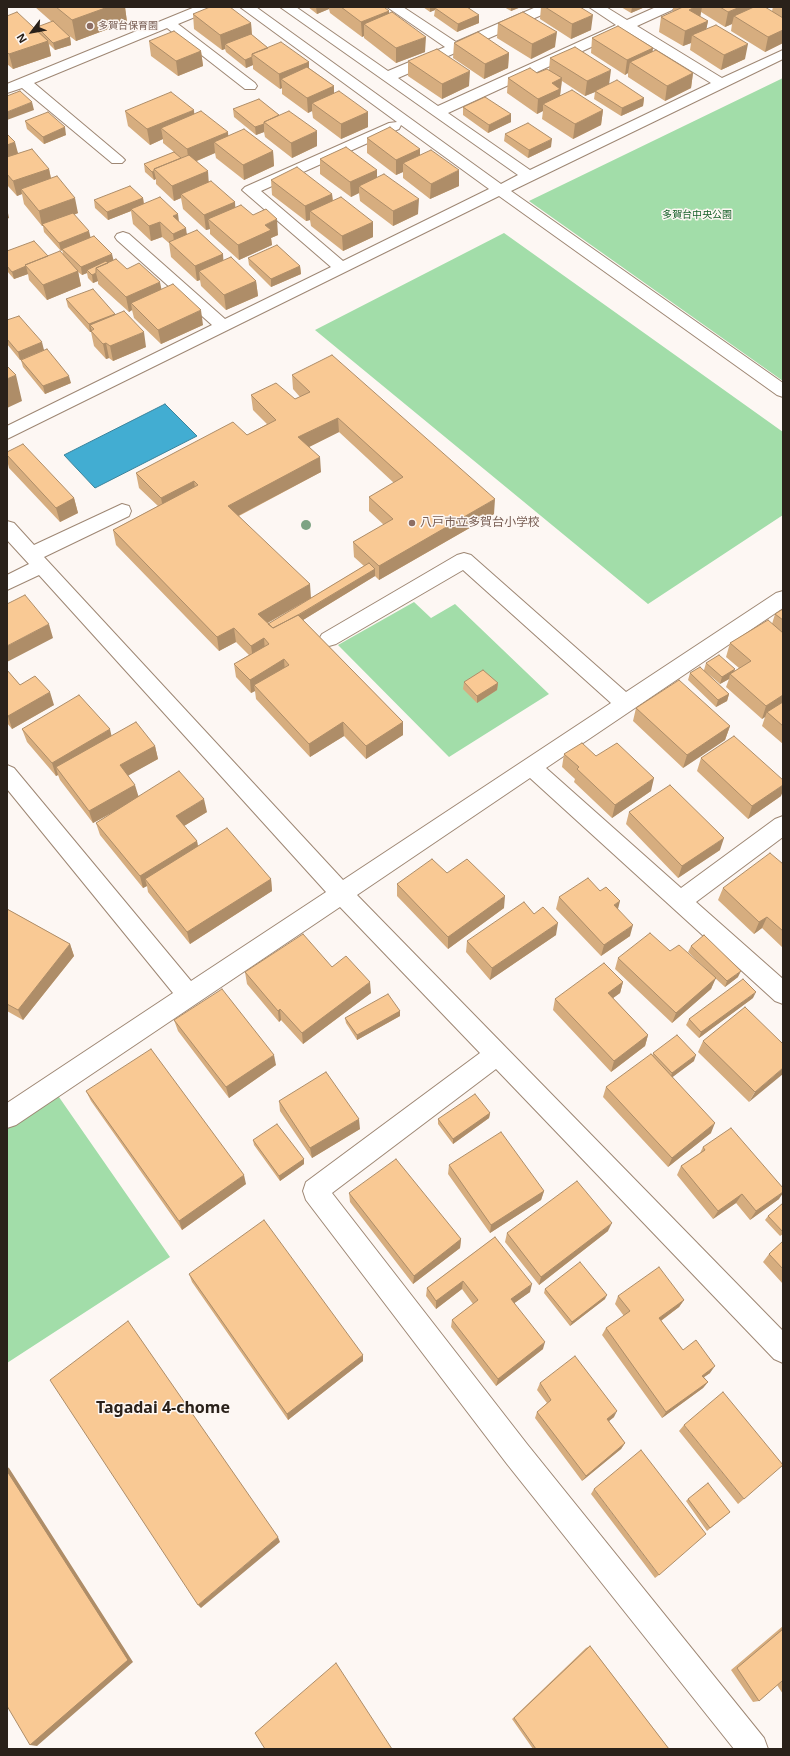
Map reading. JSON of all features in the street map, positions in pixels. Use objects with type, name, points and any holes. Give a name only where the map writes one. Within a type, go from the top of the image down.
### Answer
[{"type":"street","points":[[7,88],[207,7]]},
{"type":"street","points":[[247,7],[500,190],[783,391]]},
{"type":"street","points":[[287,7],[529,176]]},
{"type":"street","points":[[394,7],[455,47]]},
{"type":"street","points":[[387,77],[548,7]]},
{"type":"street","points":[[596,7],[722,84]]},
{"type":"street","points":[[437,112],[667,7]]},
{"type":"street","points":[[169,23],[250,86]]},
{"type":"street","points":[[320,60],[346,49]]},
{"type":"street","points":[[7,433],[500,190],[783,54]]},
{"type":"street","points":[[24,82],[117,160]]},
{"type":"street","points":[[342,268],[250,190],[405,121]]},
{"type":"street","points":[[123,237],[224,326]]},
{"type":"street","points":[[7,583],[36,561],[122,511]]},
{"type":"street","points":[[7,528],[341,893],[783,1350]]},
{"type":"street","points":[[329,639],[464,560],[626,704]]},
{"type":"street","points":[[7,1117],[341,893],[531,768],[783,598]]},
{"type":"street","points":[[531,768],[783,994]]},
{"type":"street","points":[[7,774],[188,995]]},
{"type":"street","points":[[680,901],[783,825]]},
{"type":"street","points":[[496,1054],[315,1191],[517,1454],[753,1749]]},
{"type":"green space","name":"多賀台中央公園","points":[[783,78],[783,381],[529,201]]},
{"type":"green space","points":[[504,233],[783,432],[783,515],[648,604],[315,330]]},
{"type":"green space","points":[[414,602],[431,618],[455,604],[549,694],[449,757],[338,645]]},
{"type":"green space","points":[[52,1087],[170,1257],[7,1363],[7,1117]]},
{"type":"water","points":[[165,404],[197,436],[95,488],[64,455]]},
{"type":"building","points":[[56,7],[108,7],[72,20]]},
{"type":"building","points":[[210,7],[230,7],[251,23],[220,35],[193,14]]},
{"type":"building","points":[[341,7],[384,7],[389,11],[361,22]]},
{"type":"building","points":[[467,7],[479,15],[458,24],[435,8]]},
{"type":"building","points":[[545,7],[580,7],[593,15],[572,24]]},
{"type":"building","points":[[683,7],[695,7],[689,10],[708,21],[685,31],[661,17]]},
{"type":"building","points":[[720,7],[740,7],[728,12]]},
{"type":"building","points":[[754,7],[765,7],[783,18],[783,30],[768,37],[734,16]]},
{"type":"building","points":[[17,12],[48,41],[9,54],[7,52],[7,16]]},
{"type":"building","points":[[392,12],[426,37],[396,48],[364,24]]},
{"type":"building","points":[[523,12],[557,32],[532,44],[498,23]]},
{"type":"building","points":[[53,21],[70,37],[53,43],[37,27]]},
{"type":"building","points":[[716,25],[748,44],[724,55],[692,35]]},
{"type":"building","points":[[618,26],[653,48],[627,60],[592,38]]},
{"type":"building","points":[[174,31],[201,51],[176,61],[149,41]]},
{"type":"building","points":[[478,32],[509,53],[485,64],[454,43]]},
{"type":"building","points":[[251,34],[268,48],[252,54],[252,57],[245,60],[225,44]]},
{"type":"building","points":[[281,42],[309,62],[279,74],[252,54]]},
{"type":"building","points":[[575,47],[611,70],[587,81],[550,58]]},
{"type":"building","points":[[437,49],[470,71],[442,84],[408,61]]},
{"type":"building","points":[[656,50],[693,73],[667,86],[630,62]]},
{"type":"building","points":[[307,67],[334,86],[307,98],[281,79]]},
{"type":"building","points":[[530,68],[537,73],[547,69],[562,78],[552,83],[560,89],[538,99],[508,78]]},
{"type":"building","points":[[617,80],[644,98],[622,108],[595,91]]},
{"type":"building","points":[[572,90],[603,110],[575,124],[543,104]]},
{"type":"building","points":[[20,91],[32,102],[7,112],[7,96]]},
{"type":"building","points":[[339,91],[368,112],[341,124],[312,103]]},
{"type":"building","points":[[171,92],[194,110],[147,129],[125,111]]},
{"type":"building","points":[[485,97],[511,114],[489,125],[463,107]]},
{"type":"building","points":[[259,99],[279,115],[264,122],[264,124],[255,127],[233,109]]},
{"type":"building","points":[[201,111],[228,132],[187,149],[161,128]]},
{"type":"building","points":[[289,111],[317,131],[291,143],[264,122]]},
{"type":"building","points":[[48,112],[65,127],[43,137],[25,121]]},
{"type":"building","points":[[528,123],[552,139],[529,150],[505,134]]},
{"type":"building","points":[[390,127],[420,149],[396,160],[367,138]]},
{"type":"building","points":[[244,129],[273,151],[243,165],[214,142]]},
{"type":"building","points":[[7,134],[15,142],[7,145]]},
{"type":"building","points":[[346,147],[377,170],[350,182],[320,159]]},
{"type":"building","points":[[32,149],[49,169],[13,181],[7,174],[7,157]]},
{"type":"building","points":[[431,150],[459,170],[431,184],[403,163]]},
{"type":"building","points":[[174,152],[181,158],[154,169],[152,172],[144,164]]},
{"type":"building","points":[[189,155],[208,171],[172,186],[154,169]]},
{"type":"building","points":[[297,167],[332,194],[305,206],[271,180]]},
{"type":"building","points":[[384,174],[419,199],[393,211],[359,186]]},
{"type":"building","points":[[57,176],[75,198],[39,211],[21,189]]},
{"type":"building","points":[[211,181],[235,202],[204,215],[181,194]]},
{"type":"building","points":[[130,186],[143,198],[107,212],[94,200]]},
{"type":"building","points":[[160,197],[178,214],[173,216],[186,228],[173,234],[160,222],[149,226],[131,209]]},
{"type":"building","points":[[341,197],[373,222],[342,236],[310,211]]},
{"type":"building","points":[[241,205],[253,215],[266,209],[277,219],[265,225],[271,230],[238,245],[208,219]]},
{"type":"building","points":[[73,213],[89,231],[59,243],[42,224]]},
{"type":"building","points":[[197,230],[223,254],[195,266],[169,242]]},
{"type":"building","points":[[94,236],[112,254],[81,267],[62,249]]},
{"type":"building","points":[[34,241],[48,256],[12,272],[7,266],[7,251]]},
{"type":"building","points":[[277,245],[300,266],[271,279],[248,258]]},
{"type":"building","points":[[60,251],[78,271],[43,285],[25,265]]},
{"type":"building","points":[[231,257],[256,281],[224,295],[199,271]]},
{"type":"building","points":[[116,259],[127,269],[139,263],[160,282],[126,297],[96,268]]},
{"type":"building","points":[[106,261],[108,263],[96,268],[96,273],[92,275],[87,270]]},
{"type":"building","points":[[173,284],[201,310],[158,330],[131,303]]},
{"type":"building","points":[[93,289],[115,314],[89,324],[66,299]]},
{"type":"building","points":[[124,311],[144,332],[110,346],[106,343],[103,344],[91,331],[94,329],[90,325]]},
{"type":"building","points":[[19,316],[42,342],[18,352],[7,339],[7,320]]},
{"type":"building","points":[[47,349],[69,376],[43,386],[21,360]]},
{"type":"building","points":[[332,355],[495,499],[379,566],[353,542],[393,519],[369,497],[403,477],[338,418],[298,437],[320,457],[228,506],[310,584],[258,614],[273,628],[298,615],[403,722],[366,746],[343,722],[309,744],[254,685],[289,665],[284,659],[250,680],[234,664],[269,644],[264,638],[251,646],[234,628],[217,637],[113,530],[198,485],[194,481],[161,498],[136,473],[233,422],[247,435],[276,420],[251,395],[276,383],[295,399],[310,392],[292,375]]},
{"type":"building","points":[[7,366],[16,375],[7,379]]},
{"type":"building","points":[[23,444],[74,498],[56,508],[7,455],[7,452]]},
{"type":"building","points":[[369,563],[375,569],[298,615],[273,628],[268,624]]},
{"type":"building","points":[[25,595],[49,624],[7,646],[7,604]]},
{"type":"building","points":[[783,609],[783,620],[775,614]]},
{"type":"building","points":[[768,620],[783,633],[783,695],[766,706],[730,674],[751,661],[730,643]]},
{"type":"building","points":[[719,655],[735,669],[722,677],[706,663]]},
{"type":"building","points":[[700,667],[729,694],[718,700],[690,673]]},
{"type":"building","points":[[7,670],[20,685],[35,676],[50,692],[8,716]]},
{"type":"building","points":[[483,670],[498,683],[477,696],[464,682]]},
{"type":"building","points":[[679,680],[730,726],[687,755],[636,708]]},
{"type":"building","points":[[79,695],[110,729],[52,763],[22,729]]},
{"type":"building","points":[[783,702],[783,726],[767,712]]},
{"type":"building","points":[[136,722],[155,746],[120,765],[135,785],[89,811],[56,767]]},
{"type":"building","points":[[734,736],[783,780],[783,785],[752,806],[701,758]]},
{"type":"building","points":[[582,743],[596,756],[617,743],[654,778],[615,805],[577,769],[579,767],[564,754]]},
{"type":"building","points":[[179,771],[204,799],[176,816],[197,841],[140,876],[96,823]]},
{"type":"building","points":[[670,785],[724,838],[682,866],[629,812]]},
{"type":"building","points":[[227,828],[271,879],[187,932],[145,879]]},
{"type":"building","points":[[770,853],[783,864],[783,931],[767,917],[759,922],[723,888]]},
{"type":"building","points":[[432,859],[447,873],[467,859],[505,896],[448,937],[397,884]]},
{"type":"building","points":[[588,878],[600,891],[606,887],[620,901],[614,905],[633,925],[604,945],[559,897]]},
{"type":"building","points":[[524,902],[534,914],[543,907],[558,923],[492,968],[467,941]]},
{"type":"building","points":[[7,909],[70,944],[18,1010],[7,1004]]},
{"type":"building","points":[[650,933],[670,951],[679,945],[716,978],[676,1013],[618,958]]},
{"type":"building","points":[[303,934],[332,967],[346,956],[370,982],[302,1033],[280,1009],[278,1011],[245,972]]},
{"type":"building","points":[[704,935],[741,971],[727,981],[691,946]]},
{"type":"building","points":[[604,963],[623,982],[608,993],[648,1035],[614,1061],[555,999]]},
{"type":"building","points":[[743,979],[756,992],[701,1032],[689,1019]]},
{"type":"building","points":[[222,989],[274,1055],[226,1087],[174,1020]]},
{"type":"building","points":[[388,994],[400,1011],[357,1035],[345,1018]]},
{"type":"building","points":[[745,1007],[783,1044],[783,1068],[755,1092],[703,1041]]},
{"type":"building","points":[[677,1035],[696,1055],[672,1073],[653,1053]]},
{"type":"building","points":[[151,1049],[244,1175],[179,1221],[86,1091]]},
{"type":"building","points":[[651,1054],[715,1123],[672,1158],[606,1087]]},
{"type":"building","points":[[326,1072],[359,1119],[310,1148],[279,1101]]},
{"type":"building","points":[[475,1094],[490,1113],[453,1139],[438,1119]]},
{"type":"building","points":[[277,1124],[304,1159],[279,1176],[253,1140]]},
{"type":"building","points":[[731,1128],[783,1188],[783,1192],[756,1211],[742,1194],[718,1211],[681,1166],[705,1150],[703,1147]]},
{"type":"building","points":[[501,1132],[544,1191],[491,1225],[449,1165]]},
{"type":"building","points":[[396,1159],[461,1239],[414,1276],[349,1193]]},
{"type":"building","points":[[577,1181],[612,1223],[541,1277],[507,1233]]},
{"type":"building","points":[[783,1203],[783,1232],[768,1216]]},
{"type":"building","points":[[264,1220],[363,1355],[287,1414],[189,1274]]},
{"type":"building","points":[[495,1237],[532,1284],[511,1299],[545,1342],[498,1379],[452,1320],[478,1300],[463,1281],[436,1301],[427,1288]]},
{"type":"building","points":[[783,1241],[783,1269],[769,1254]]},
{"type":"building","points":[[580,1262],[607,1295],[572,1322],[545,1289]]},
{"type":"building","points":[[659,1267],[684,1300],[659,1318],[683,1350],[696,1340],[715,1366],[702,1376],[708,1382],[666,1412],[606,1328],[630,1311],[618,1296]]},
{"type":"building","points":[[128,1321],[278,1537],[198,1605],[50,1380]]},
{"type":"building","points":[[575,1356],[617,1411],[607,1419],[625,1443],[586,1476],[537,1412],[551,1400],[540,1383]]},
{"type":"building","points":[[723,1392],[783,1465],[744,1499],[684,1425]]},
{"type":"building","points":[[641,1450],[706,1534],[659,1575],[594,1489]]},
{"type":"building","points":[[7,1471],[128,1660],[30,1745],[7,1706]]},
{"type":"building","points":[[708,1483],[730,1512],[710,1528],[688,1499]]},
{"type":"building","points":[[783,1629],[783,1682],[782,1681],[759,1701],[737,1668]]},
{"type":"building","points":[[590,1646],[669,1749],[536,1749],[514,1718]]},
{"type":"building","points":[[336,1663],[392,1749],[265,1749],[255,1733]]},
{"type":"place","name":"多賀台保育園","points":[[90,26]]},
{"type":"place","name":"八戸市立多賀台小学校","points":[[412,523]]},
{"type":"district","name":"Tagadai 4-chome","points":[[163,1408]]}]
